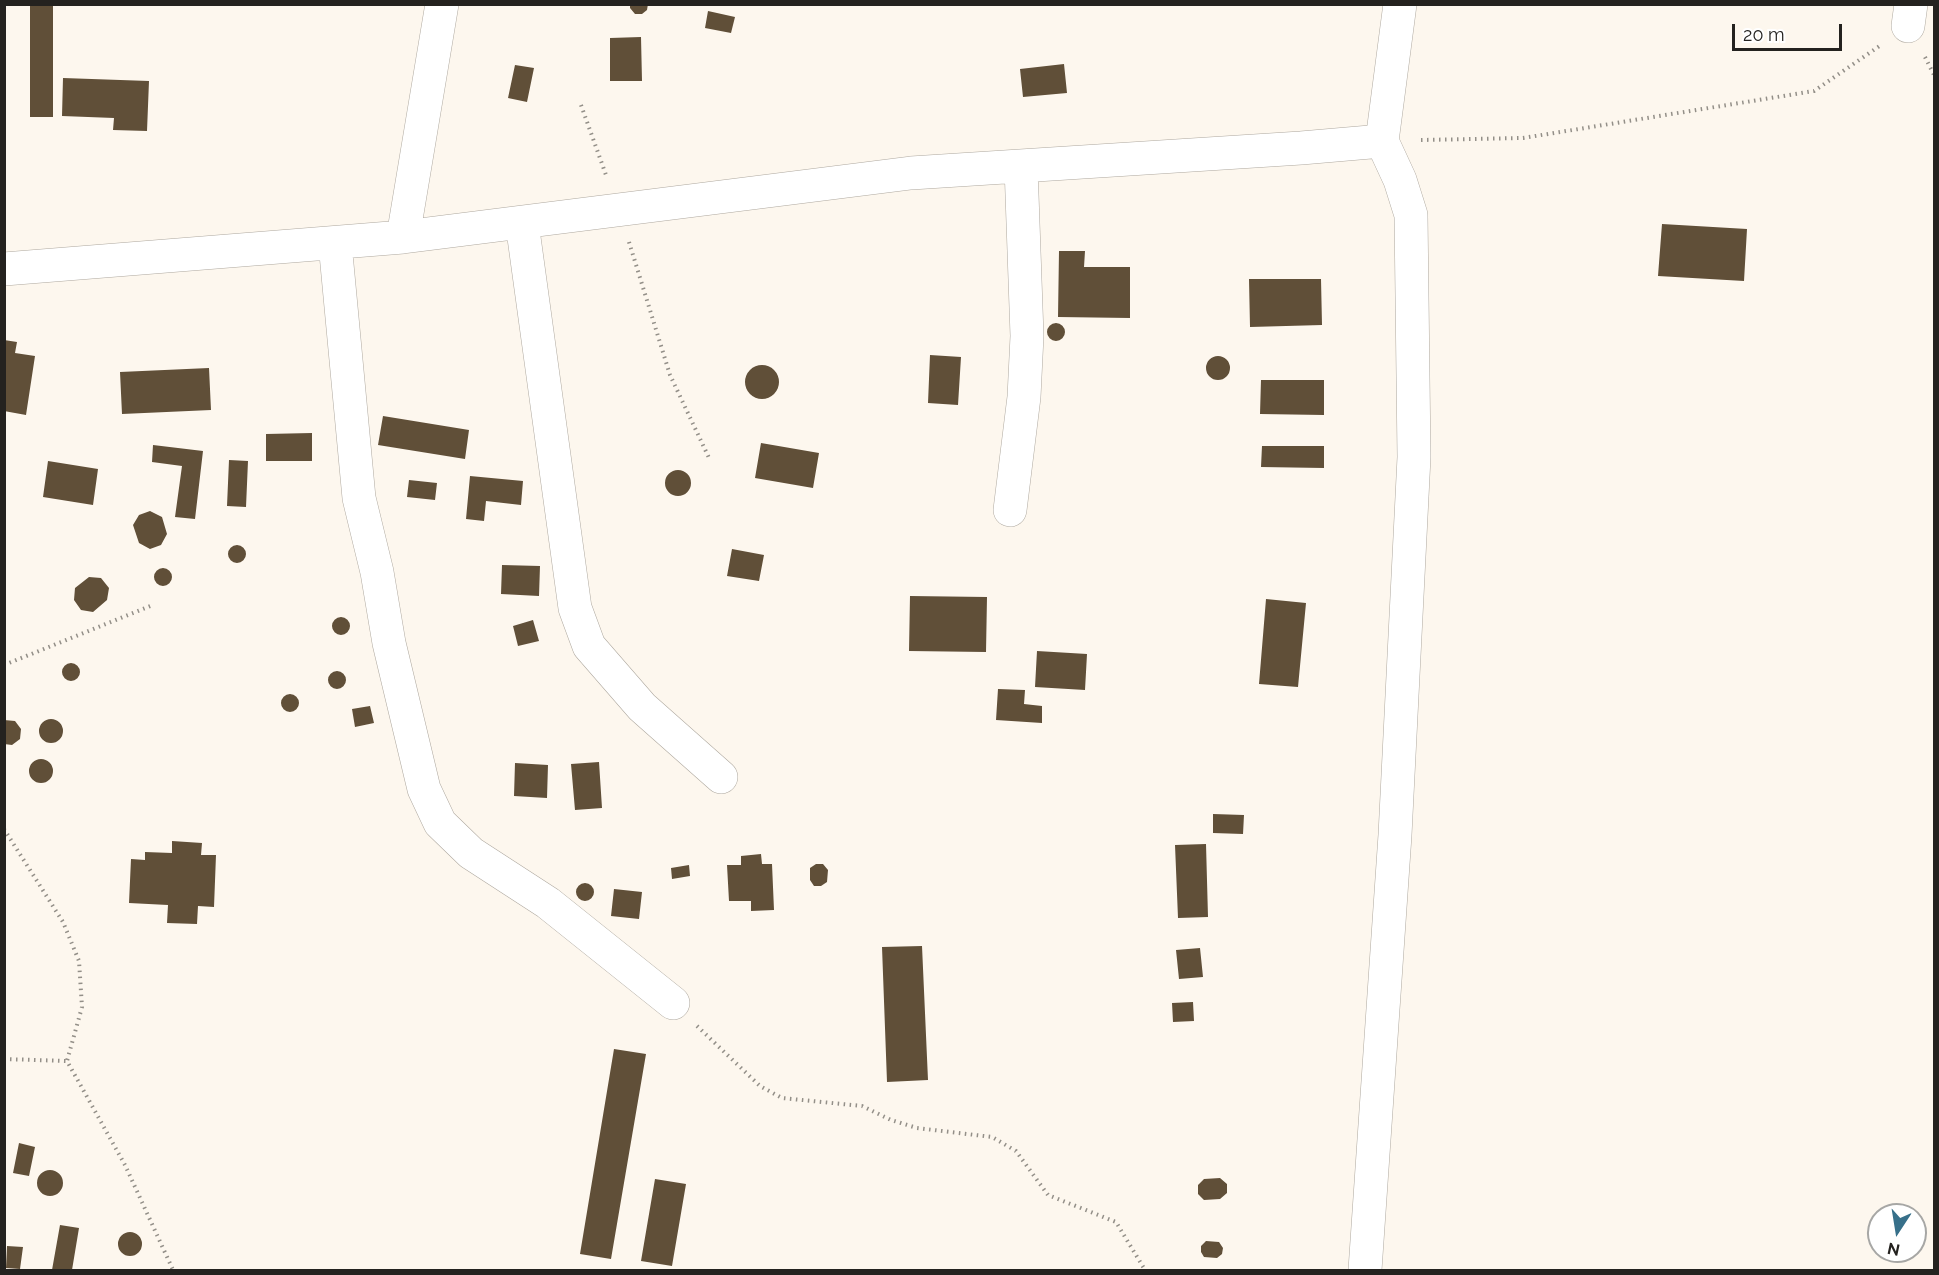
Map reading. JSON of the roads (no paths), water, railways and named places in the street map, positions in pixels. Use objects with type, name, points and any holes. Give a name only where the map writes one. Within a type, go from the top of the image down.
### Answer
[{"type":"street","points":[[403,237],[442,4]]},
{"type":"street","points":[[1365,1270],[1395,835],[1414,457],[1411,215],[1400,180],[1382,141],[1400,4]]},
{"type":"street","points":[[4,270],[403,237],[911,173],[1382,141]]},
{"type":"street","points":[[1010,510],[1024,397],[1027,336],[1021,166]]},
{"type":"street","points":[[522,223],[575,608],[588,646],[642,706],[721,777]]},
{"type":"street","points":[[335,243],[359,498],[377,572],[389,644],[424,789],[440,823],[471,853],[548,903],[673,1003]]}]
